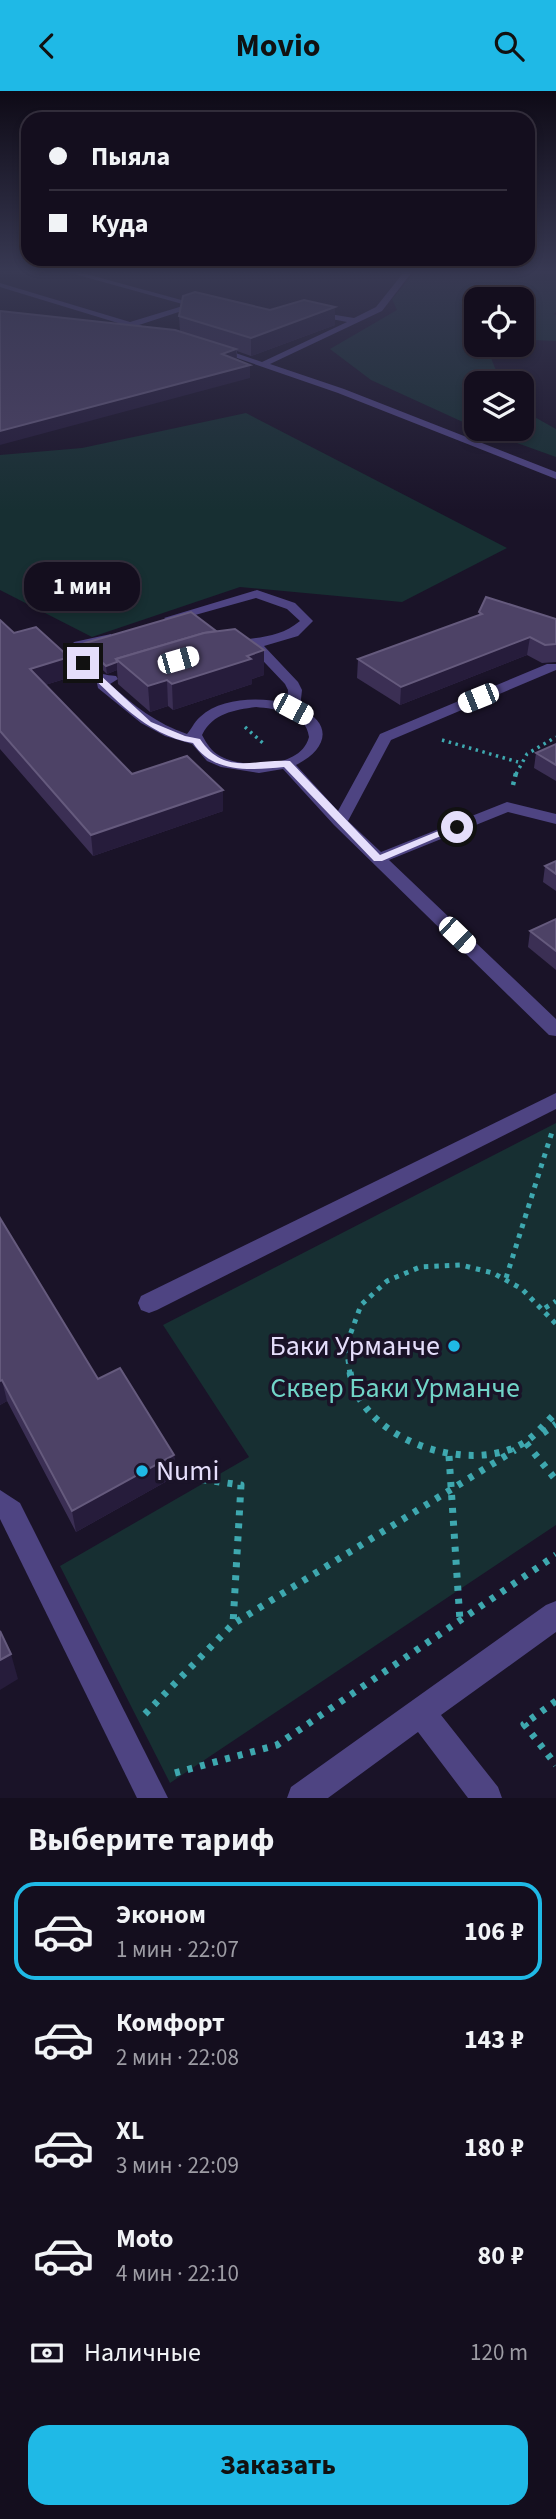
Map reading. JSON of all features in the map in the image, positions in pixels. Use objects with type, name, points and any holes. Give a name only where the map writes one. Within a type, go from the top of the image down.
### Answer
[{"type":"street","points":[[222,352],[341,391],[556,476]]},
{"type":"street","points":[[262,365],[290,352]]},
{"type":"street","points":[[156,623],[257,594],[291,606],[307,621],[293,633],[255,645],[234,645]]},
{"type":"street","points":[[117,634],[79,645],[73,652],[92,675],[104,681],[125,675]]},
{"type":"street","points":[[255,645],[291,682],[295,689],[293,709]]},
{"type":"street","points":[[340,822],[384,737],[552,667]]},
{"type":"street","points":[[104,681],[103,685],[147,724],[183,739],[197,741]]},
{"type":"street","points":[[256,703],[293,709],[316,726],[318,737],[308,752],[287,764],[270,767],[233,766],[205,754],[195,735],[198,726],[206,718],[224,709],[256,703]]},
{"type":"street","points":[[287,764],[340,822],[556,1030]]},
{"type":"street","points":[[378,859],[507,807],[556,818]]},
{"type":"street","points":[[149,1303],[556,1100]]},
{"type":"street","points":[[0,1502],[11,1512],[148,1790]]},
{"type":"street","points":[[302,1798],[556,1615]]},
{"type":"street","points":[[421,1713],[487,1798]]},
{"type":"path","points":[[224,709],[287,764]]},
{"type":"path","points":[[404,729],[519,762]]},
{"type":"path","points":[[507,807],[519,762],[538,745],[556,737]]},
{"type":"path","points":[[506,1278],[556,1120]]},
{"type":"path","points":[[556,1324],[545,1308],[527,1291],[506,1278],[466,1266],[446,1264],[416,1268],[388,1279],[367,1297],[352,1320],[346,1347],[349,1376],[362,1403],[385,1428],[415,1446],[449,1456],[476,1458],[502,1453],[526,1443],[547,1426],[556,1413]]},
{"type":"path","points":[[545,1308],[556,1301]]},
{"type":"path","points":[[122,1737],[233,1625],[556,1424]]},
{"type":"path","points":[[526,1443],[556,1480]]},
{"type":"path","points":[[449,1456],[460,1621]]},
{"type":"path","points":[[176,1476],[241,1485],[233,1625]]},
{"type":"path","points":[[148,1790],[277,1745],[556,1555]]},
{"type":"path","points":[[556,1701],[524,1724],[556,1765]]},
{"type":"green space","points":[[334,352],[464,352],[464,357],[493,357],[491,358],[496,371],[464,371],[464,423],[371,380]]},
{"type":"green space","points":[[246,413],[507,548],[402,602],[240,587],[92,637],[0,590],[0,455],[82,448]]},
{"type":"green space","points":[[534,417],[556,429],[556,457],[511,441],[534,441]]},
{"type":"green space","name":"Сквер Баки Урманче","points":[[556,1123],[556,1525],[170,1783],[60,1566],[249,1457],[163,1325]]},
{"type":"building","points":[[0,352],[229,352],[222,354],[250,365],[0,431]]},
{"type":"building","points":[[486,597],[556,619],[556,644],[545,645],[530,637],[401,687],[358,659],[482,614],[479,612]]},
{"type":"building","points":[[191,612],[216,631],[116,659],[117,662],[106,666],[83,644],[85,643]]},
{"type":"building","points":[[0,620],[14,633],[36,627],[69,657],[30,669],[132,774],[187,756],[223,790],[91,835],[0,731]]},
{"type":"building","points":[[235,629],[264,650],[247,656],[251,659],[172,684],[167,680],[148,686],[116,659],[204,633]]},
{"type":"building","points":[[556,744],[556,765],[536,753]]},
{"type":"building","points":[[556,861],[556,874],[545,866]]},
{"type":"building","points":[[556,919],[556,951],[530,931]]},
{"type":"building","points":[[0,1218],[98,1379],[120,1368],[174,1455],[72,1511],[2,1380],[0,1381]]},
{"type":"building","points":[[0,1631],[11,1654],[0,1660]]},
{"type":"place","name":"Баки Урманче","points":[[454,1346]]},
{"type":"place","name":"Numi","points":[[142,1471]]},
{"type":"route","points":[[83,663],[92,675],[104,681],[103,685],[147,724],[183,739],[197,741],[205,754],[217,761],[251,768],[287,764],[378,859],[457,827]]}]
